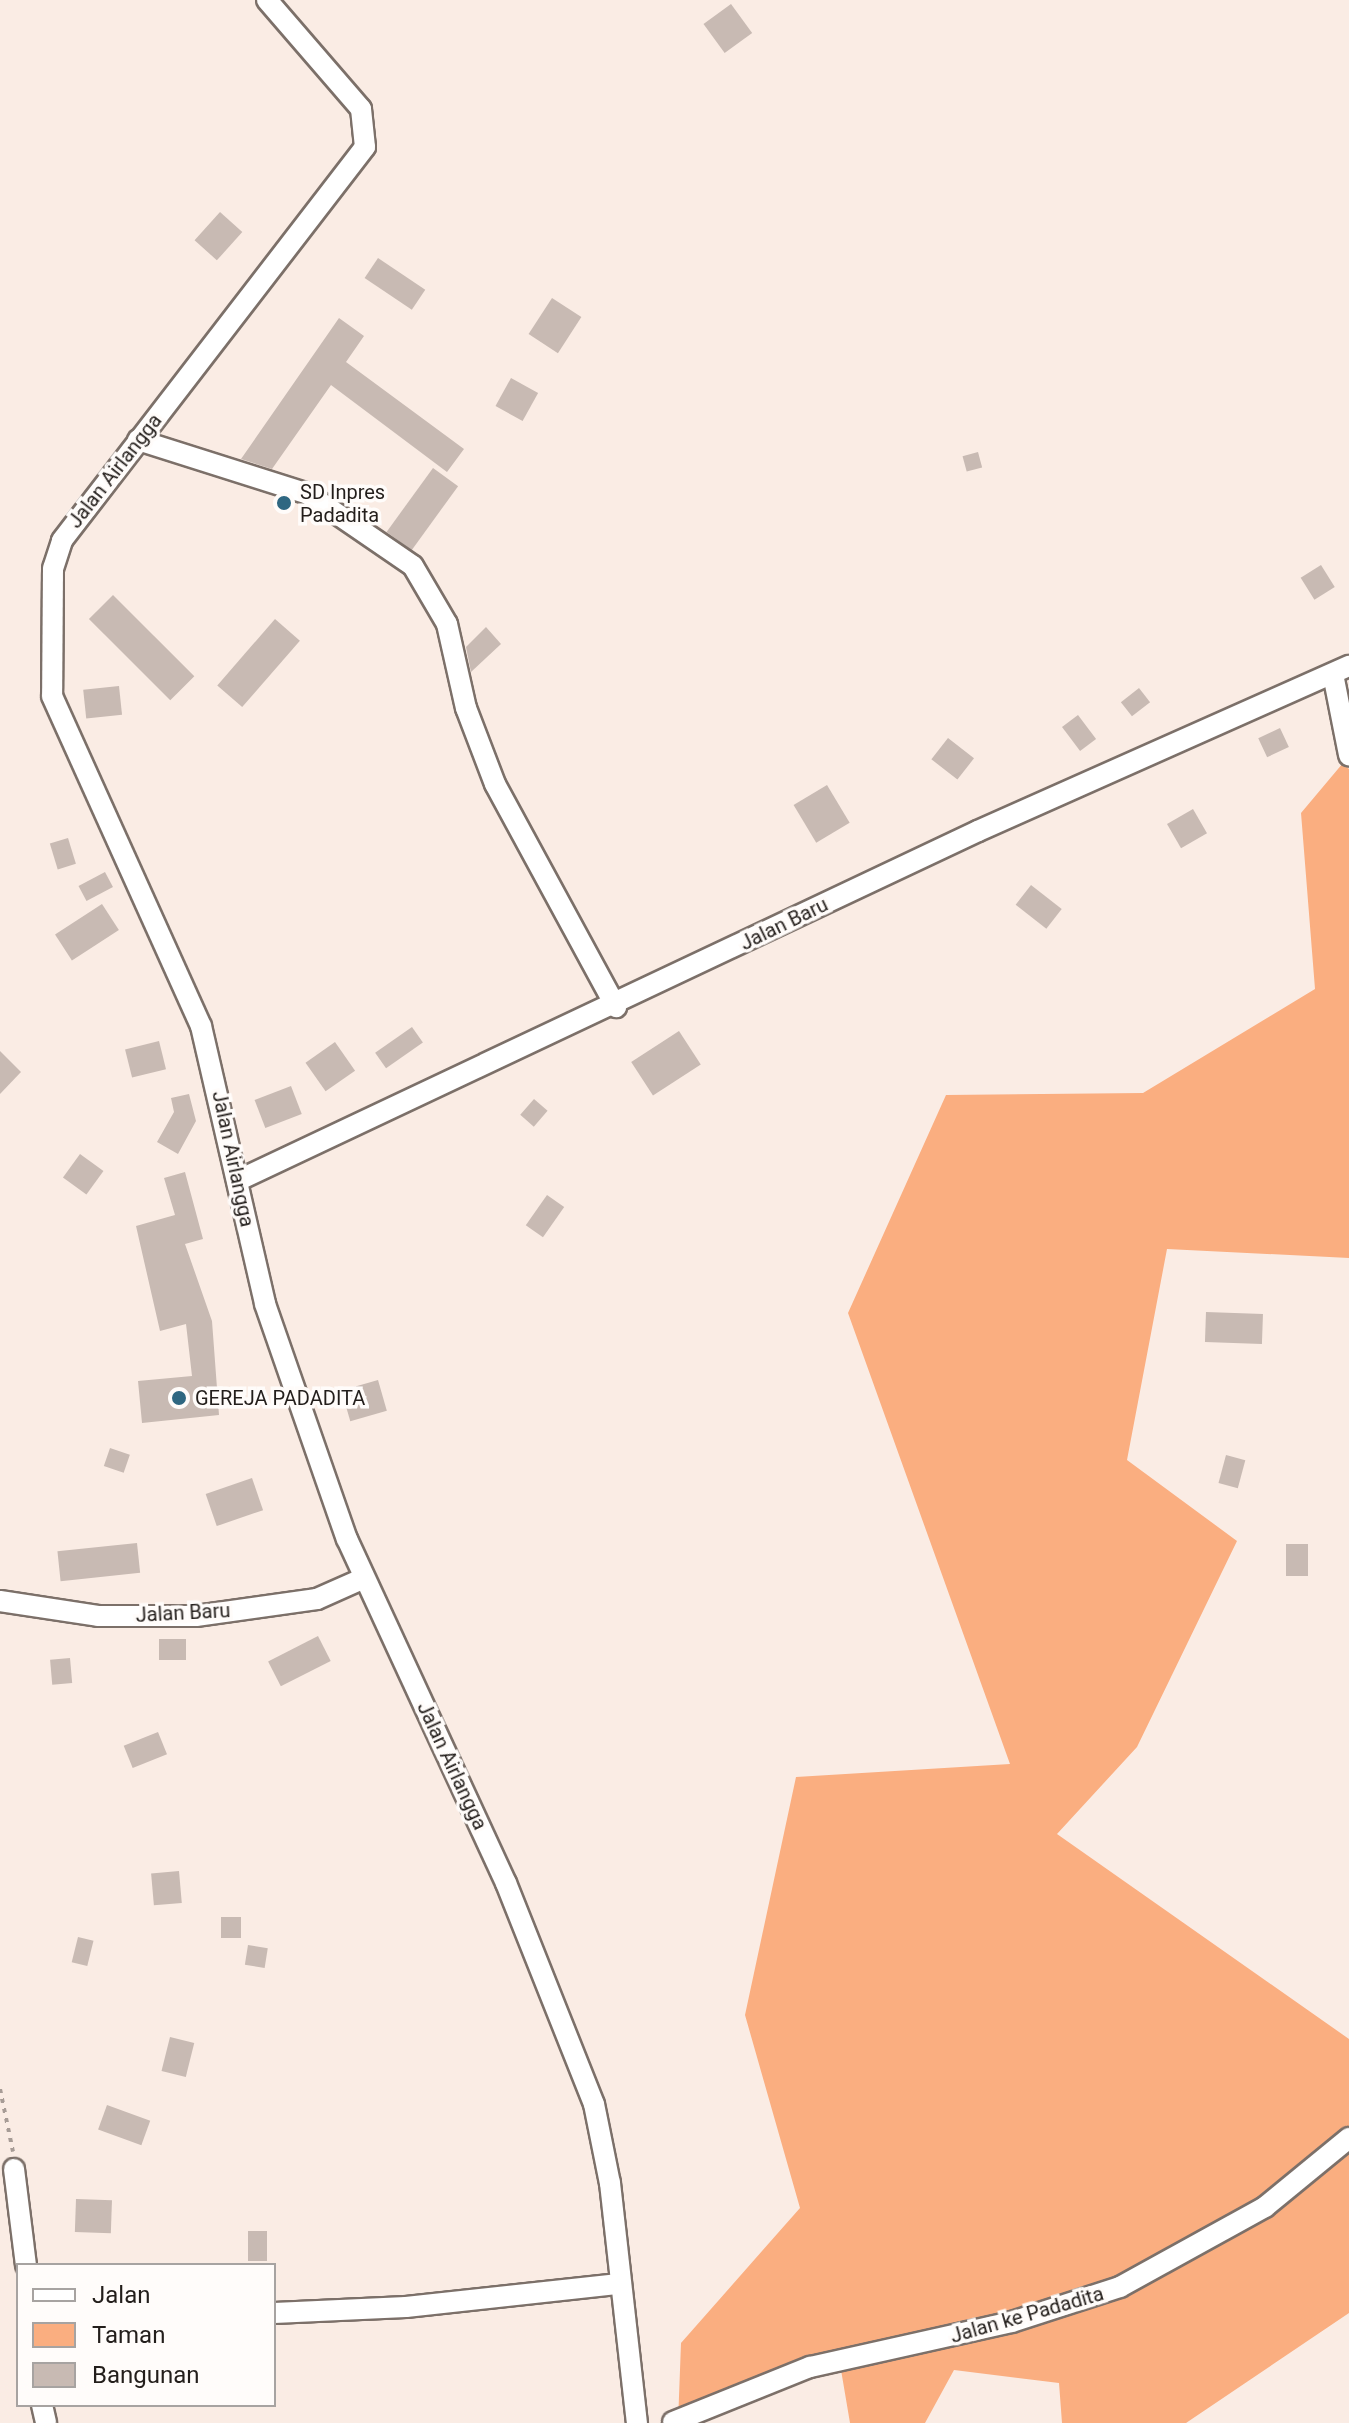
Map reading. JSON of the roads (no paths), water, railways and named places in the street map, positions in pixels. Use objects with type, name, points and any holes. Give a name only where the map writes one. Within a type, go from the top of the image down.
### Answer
[{"type":"street","name":"Jalan Airlangga","points":[[267,0],[361,109],[365,147],[62,541],[53,568],[52,696],[201,1026],[239,1180],[265,1304],[362,1579],[473,1807],[594,2104],[610,2183],[636,2418]]},
{"type":"street","points":[[138,440],[308,494],[413,566],[447,624],[466,708],[495,784],[616,1007]]},
{"type":"street","name":"Jalan Baru","points":[[239,1180],[616,1007],[978,831],[1341,670],[1349,755]]},
{"type":"street","name":"Jalan Baru","points":[[0,1601],[98,1616],[196,1616],[317,1599],[362,1579]]},
{"type":"street","name":"Jalan ke Padadita","points":[[672,2422],[810,2367],[1012,2322],[1120,2287],[1265,2207],[1349,2138]]},
{"type":"street","points":[[14,2169],[26,2263]]},
{"type":"street","points":[[276,2313],[619,2284]]},
{"type":"street","points":[[636,2418],[672,2422]]},
{"type":"place","name":"SD Inpres Padadita","points":[[284,503]]},
{"type":"place","name":"GEREJA PADADITA","points":[[179,1398]]}]
